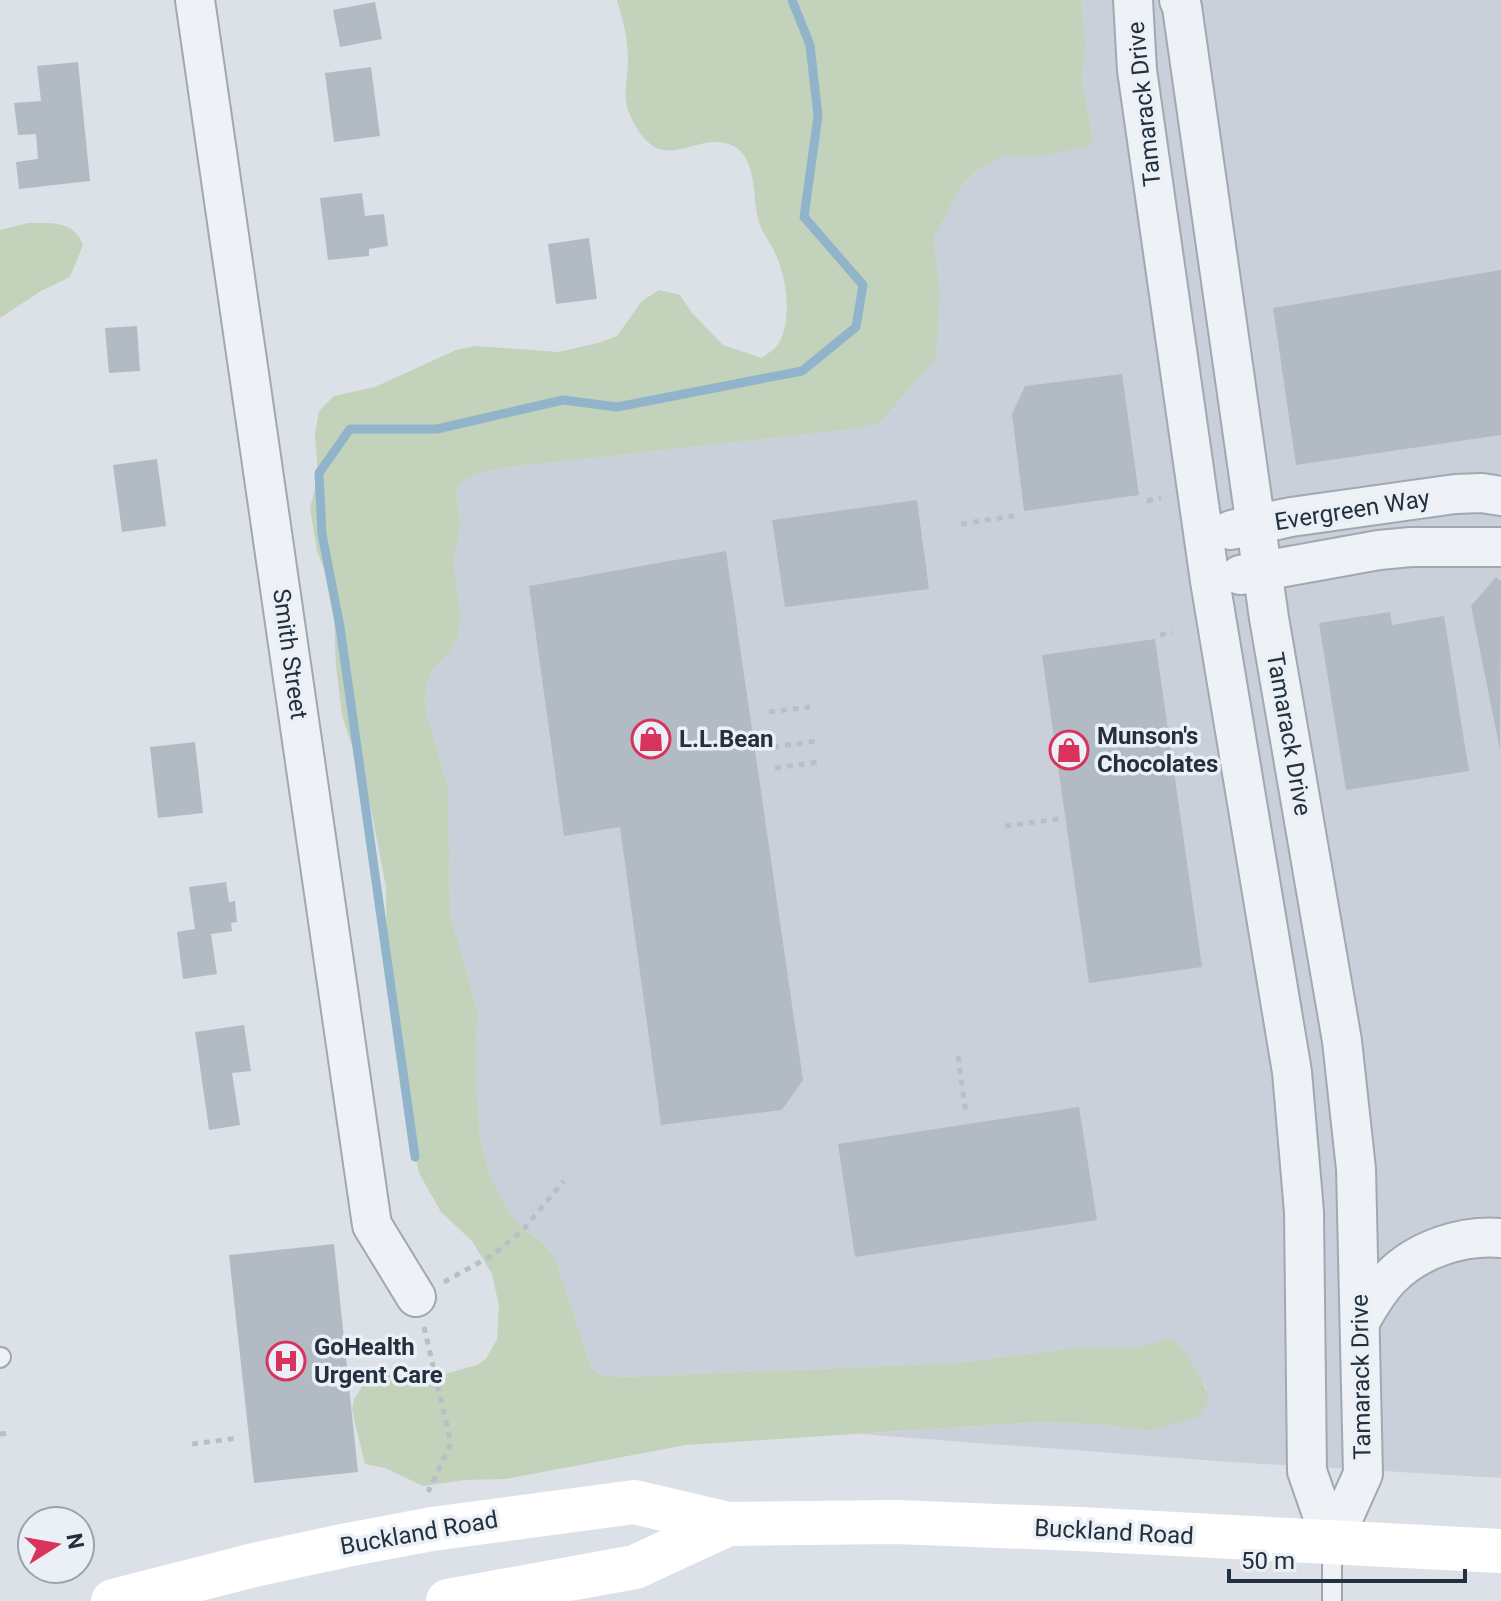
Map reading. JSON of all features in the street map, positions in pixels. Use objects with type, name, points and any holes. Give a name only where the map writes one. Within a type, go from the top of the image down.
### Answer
[{"type":"main road","name":"Buckland Road","points":[[125,1599],[254,1565],[347,1545],[432,1529],[634,1502],[728,1524],[895,1522],[1501,1551]]},
{"type":"main road","name":"Buckland Road","points":[[448,1601],[635,1567],[728,1524]]},
{"type":"street","name":"Smith Street","points":[[195,0],[372,1225],[416,1297]]},
{"type":"street","name":"Tamarack Drive","points":[[1133,0],[1137,70],[1203,537],[1292,1072],[1304,1212],[1307,1471],[1332,1543]]},
{"type":"street","name":"Tamarack Drive","points":[[1179,0],[1185,22],[1262,570],[1347,1074],[1356,1169],[1363,1474],[1332,1543]]},
{"type":"street","name":"Tamarack Drive","points":[[1156,207],[1209,200]]},
{"type":"street","name":"Evergreen Way","points":[[1203,537],[1255,525],[1455,494],[1501,496]]},
{"type":"street","name":"Evergreen Way","points":[[1210,581],[1379,550],[1422,546],[1501,547]]},
{"type":"street","points":[[1361,1320],[1389,1279],[1417,1257],[1465,1240],[1501,1238]]},
{"type":"lane","points":[[1332,1543],[1332,1601]]},
{"type":"path","points":[[1147,501],[1161,498]]},
{"type":"path","points":[[961,524],[1019,515]]},
{"type":"path","points":[[1160,635],[1173,633]]},
{"type":"path","points":[[769,712],[810,707]]},
{"type":"path","points":[[773,747],[816,741]]},
{"type":"path","points":[[775,768],[819,762]]},
{"type":"path","points":[[1005,826],[1059,819]]},
{"type":"path","points":[[958,1056],[966,1114]]},
{"type":"path","points":[[425,1498],[451,1443],[436,1370],[416,1297],[491,1256],[522,1231],[564,1181]]},
{"type":"path","points":[[0,1434],[10,1433]]},
{"type":"path","points":[[192,1444],[238,1438]]},
{"type":"shaded area","points":[[1081,0],[1501,0],[1501,1478],[1231,1462],[860,1434],[1042,1422],[1149,1431],[1207,1388],[1193,1371],[1179,1342],[1169,1339],[1137,1347],[1080,1347],[963,1362],[622,1377],[601,1375],[592,1369],[555,1257],[510,1214],[490,1177],[480,1137],[476,1075],[478,1012],[450,913],[448,787],[425,708],[426,687],[434,668],[449,653],[459,635],[461,613],[453,559],[461,526],[456,493],[460,483],[480,473],[502,468],[847,430],[940,292],[934,238],[961,186],[977,170],[1005,155],[1026,158],[1093,136],[1082,80],[1086,45]]},
{"type":"green space","points":[[617,0],[1081,0],[1086,45],[1082,80],[1093,137],[1089,147],[1026,158],[1005,155],[977,170],[961,186],[934,238],[940,292],[936,358],[879,423],[847,430],[502,468],[480,473],[460,483],[456,493],[461,526],[453,559],[461,613],[459,635],[449,653],[434,668],[426,687],[425,708],[448,787],[450,913],[478,1012],[476,1075],[480,1137],[490,1177],[510,1214],[555,1257],[592,1369],[601,1375],[622,1377],[963,1362],[1080,1347],[1137,1347],[1169,1339],[1179,1342],[1207,1393],[1209,1399],[1199,1417],[1149,1431],[1042,1422],[686,1445],[505,1479],[464,1480],[423,1486],[385,1468],[365,1464],[352,1410],[354,1399],[367,1380],[392,1371],[434,1377],[477,1365],[486,1359],[497,1339],[499,1306],[492,1274],[472,1241],[441,1212],[419,1173],[411,1132],[405,1065],[387,976],[386,887],[369,799],[342,715],[336,666],[333,592],[317,551],[310,508],[318,476],[315,434],[319,411],[334,396],[375,387],[456,350],[476,346],[558,352],[598,343],[617,336],[642,301],[659,290],[680,295],[692,313],[723,345],[762,358],[779,344],[787,313],[784,281],[777,258],[760,225],[747,160],[733,146],[720,142],[660,149],[649,143],[638,130],[626,103],[627,45]]},
{"type":"green space","points":[[28,223],[53,223],[68,227],[83,245],[70,277],[41,291],[0,318],[0,230]]},
{"type":"building","points":[[375,2],[382,39],[340,47],[333,10]]},
{"type":"building","points":[[78,62],[90,181],[19,189],[16,162],[38,159],[36,134],[18,135],[14,103],[41,101],[37,66]]},
{"type":"building","points":[[371,67],[380,136],[334,142],[325,73]]},
{"type":"building","points":[[362,193],[365,216],[384,214],[388,246],[369,249],[369,256],[328,260],[320,198]]},
{"type":"building","points":[[589,238],[597,299],[556,304],[548,244]]},
{"type":"building","points":[[1501,270],[1501,435],[1296,465],[1273,308]]},
{"type":"building","points":[[137,326],[140,371],[109,373],[105,328]]},
{"type":"building","points":[[1122,374],[1139,495],[1024,511],[1012,414],[1025,386]]},
{"type":"building","points":[[157,459],[166,526],[122,532],[113,465]]},
{"type":"building","points":[[917,500],[929,589],[785,607],[772,520]]},
{"type":"building","points":[[726,551],[803,1080],[782,1110],[661,1125],[620,827],[564,836],[529,586]]},
{"type":"building","points":[[1496,577],[1501,581],[1500,750],[1471,606]]},
{"type":"building","points":[[1390,612],[1392,625],[1444,616],[1469,771],[1346,790],[1319,623]]},
{"type":"building","points":[[1155,639],[1202,967],[1089,983],[1042,655]]},
{"type":"building","points":[[195,742],[203,813],[158,818],[150,747]]},
{"type":"building","points":[[226,882],[229,902],[235,901],[237,922],[231,923],[232,931],[211,934],[217,974],[183,979],[177,932],[195,929],[189,887]]},
{"type":"building","points":[[244,1025],[251,1071],[232,1073],[240,1125],[209,1130],[195,1032]]},
{"type":"building","points":[[1079,1107],[1097,1220],[855,1257],[838,1144]]},
{"type":"building","points":[[334,1244],[358,1472],[254,1483],[229,1255]]},
{"type":"waterway","points":[[415,1157],[340,627],[322,534],[319,473],[350,429],[437,429],[563,400],[617,407],[802,371],[856,327],[863,285],[804,217],[818,116],[810,45],[792,0]]},
{"type":"place","name":"L.L.Bean","points":[[651,739]]},
{"type":"place","name":"Munson's Chocolates","points":[[1069,750]]},
{"type":"place","name":"GoHealth Urgent Care","points":[[286,1361]]}]
